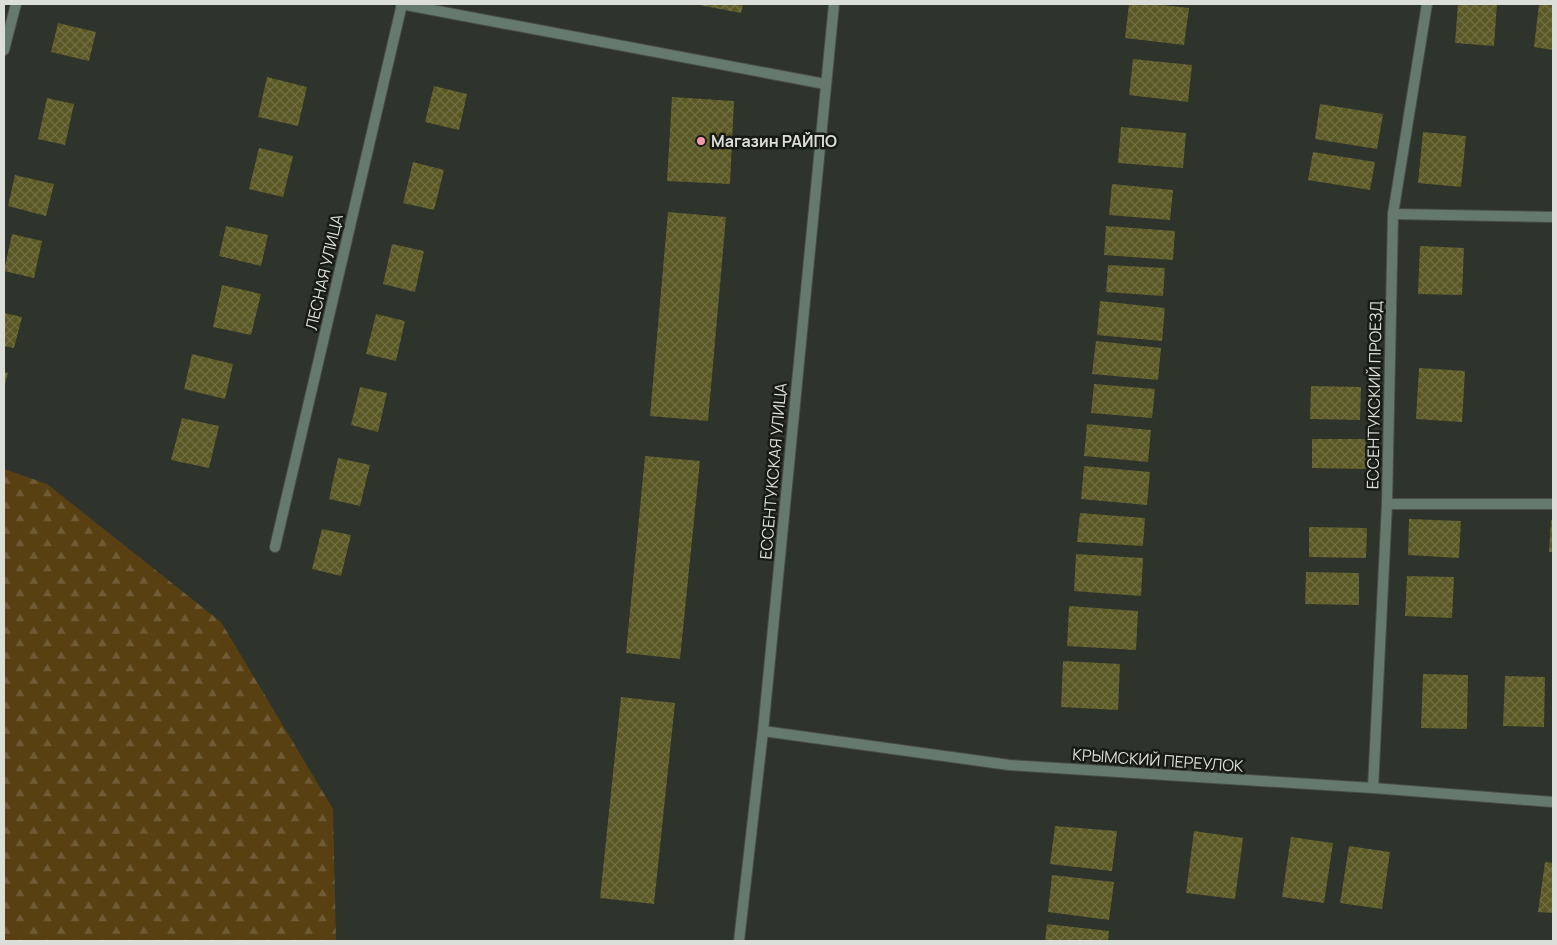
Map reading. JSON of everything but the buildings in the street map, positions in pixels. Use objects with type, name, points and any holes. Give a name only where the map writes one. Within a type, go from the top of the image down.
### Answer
[{"type":"street","points":[[4,50],[16,4]]},
{"type":"street","points":[[402,4],[825,84]]},
{"type":"street","name":"ЛЕСНАЯ УЛИЦА","points":[[275,547],[402,4]]},
{"type":"street","name":"ЕССЕНТУКСКАЯ УЛИЦА","points":[[739,941],[763,731],[834,4]]},
{"type":"street","name":"ЕССЕНТУКСКИЙ ПРОЕЗД","points":[[1373,788],[1387,504],[1393,214],[1427,4]]},
{"type":"street","points":[[1393,214],[1553,217]]},
{"type":"street","points":[[1387,504],[1553,504]]},
{"type":"street","name":"КРЫМСКИЙ ПЕРЕУЛОК","points":[[763,731],[1009,765],[1373,788],[1553,802]]},
{"type":"green space","points":[[4,469],[47,484],[221,622],[333,809],[336,941],[4,941]]},
{"type":"place","name":"Магазин РАЙПО","points":[[701,141]]}]
